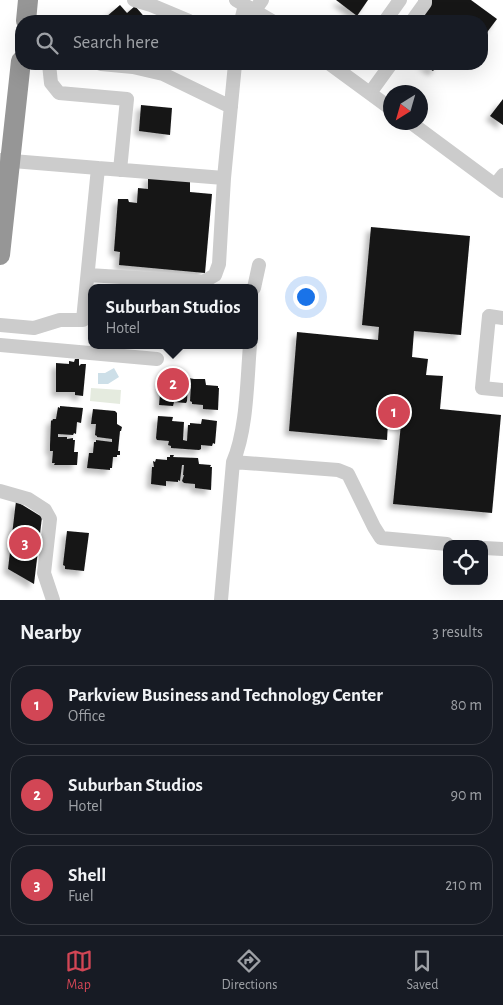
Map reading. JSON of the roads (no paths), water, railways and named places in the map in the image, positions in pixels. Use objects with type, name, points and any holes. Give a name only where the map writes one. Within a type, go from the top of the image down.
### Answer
[{"type":"highway","points":[[27,15],[28,0]]},
{"type":"highway","points":[[0,255],[5,160],[20,70]]},
{"type":"street","points":[[134,0],[175,15]]},
{"type":"street","points":[[389,15],[400,0]]},
{"type":"street","points":[[416,15],[425,0]]},
{"type":"street","points":[[250,4],[264,15]]},
{"type":"street","points":[[50,70],[51,83],[59,93],[127,99],[120,170]]},
{"type":"street","points":[[146,70],[163,74],[231,107]]},
{"type":"street","points":[[88,275],[203,282],[215,275],[219,264],[224,178],[234,70]]},
{"type":"street","points":[[343,70],[383,103]]},
{"type":"street","points":[[370,93],[387,70]]},
{"type":"street","points":[[422,130],[500,183]]},
{"type":"street","points":[[5,160],[224,178]]},
{"type":"street","points":[[0,325],[34,328],[60,320],[83,320],[98,168]]},
{"type":"street","points":[[255,284],[258,265]]},
{"type":"street","points":[[503,318],[489,316],[482,388],[503,390]]},
{"type":"street","points":[[34,328],[34,348]]},
{"type":"street","points":[[0,345],[157,358]]},
{"type":"street","points":[[221,600],[233,462],[238,452],[242,429],[250,349]]},
{"type":"street","points":[[233,462],[338,470],[348,474],[374,527],[382,538],[443,544]]},
{"type":"street","points":[[0,491],[28,499],[45,510],[50,519],[44,573],[53,600]]},
{"type":"street","points":[[488,548],[503,549]]},
{"type":"place","name":"Suburban Studios","points":[[173,384]]},
{"type":"place","name":"Parkview Business and Technology Center","points":[[394,412]]},
{"type":"place","name":"Shell","points":[[25,543]]}]
